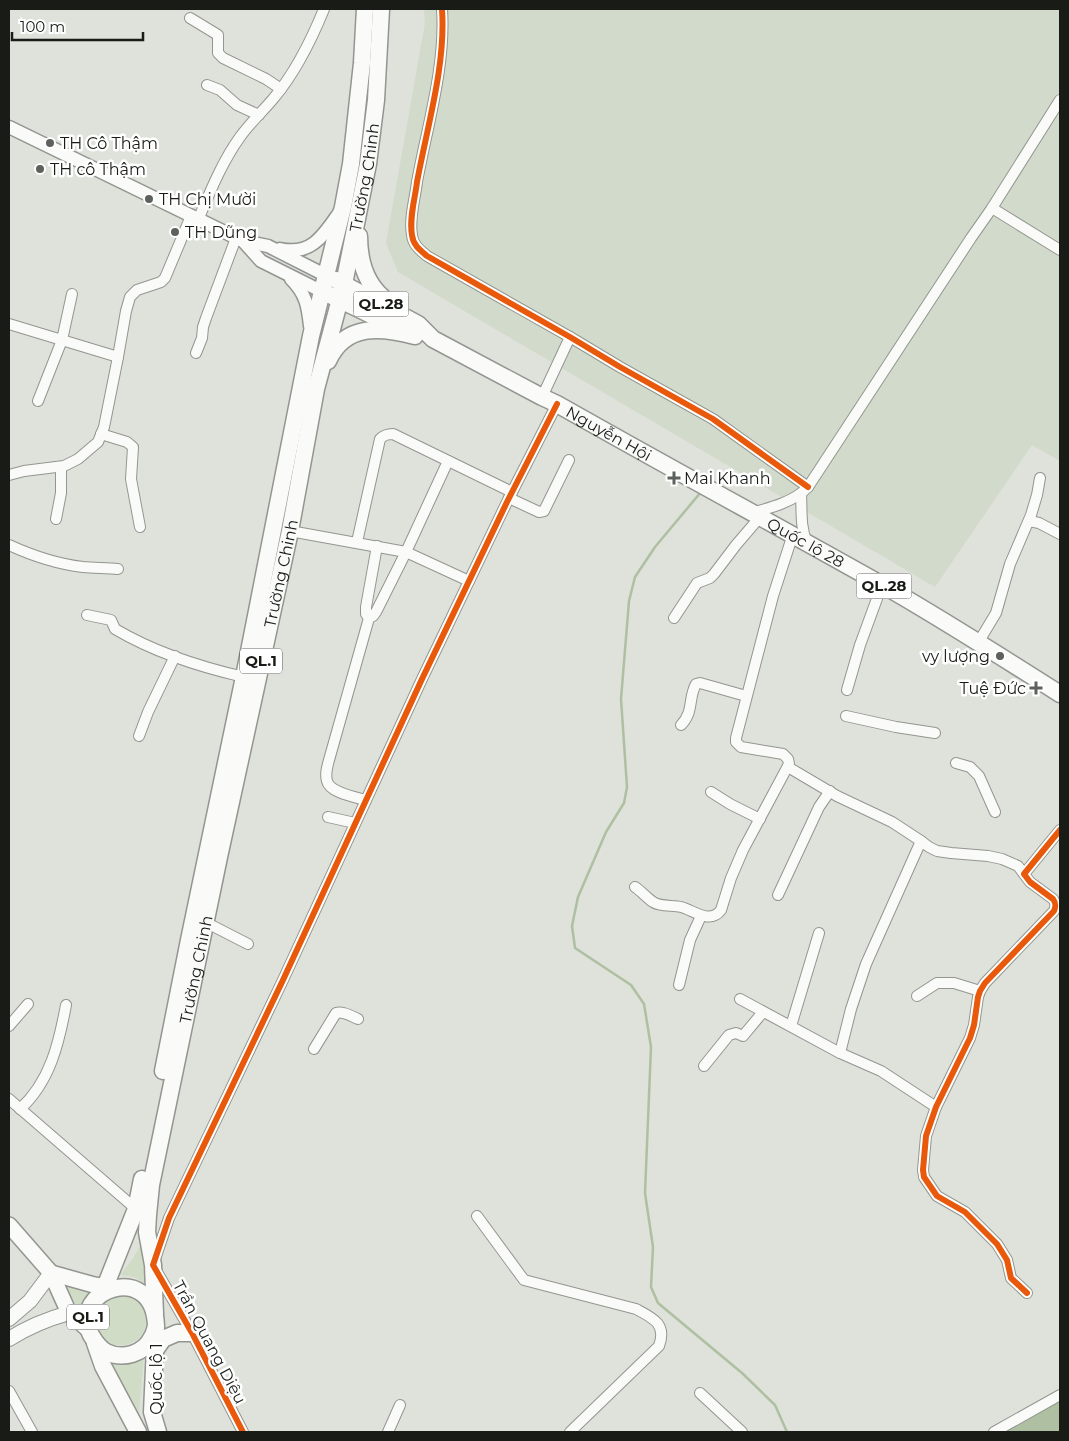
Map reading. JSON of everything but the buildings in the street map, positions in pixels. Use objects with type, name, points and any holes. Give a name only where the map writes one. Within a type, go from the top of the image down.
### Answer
[{"type":"highway","name":"Trường Chinh","points":[[156,1320],[153,1265],[147,1232],[150,1192],[205,922],[290,531],[316,389],[344,284],[351,208],[351,164],[362,63],[365,9]]},
{"type":"highway","name":"Trường Chinh","points":[[107,1289],[136,1209],[321,291],[368,164],[373,134],[380,57],[381,9]]},
{"type":"highway","points":[[351,208],[365,273],[368,279],[379,294],[417,330]]},
{"type":"highway","name":"Nguyễn Hội","points":[[326,274],[417,330],[549,400],[704,487]]},
{"type":"highway","name":"Nguyễn Hội","points":[[321,291],[417,330]]},
{"type":"highway","points":[[316,389],[331,353],[340,342],[349,336],[361,331],[417,330]]},
{"type":"highway","name":"Quốc lộ 28","points":[[704,487],[882,585],[1060,694]]},
{"type":"highway","name":"QL.1","points":[[124,1287],[135,1289],[144,1295],[151,1303],[156,1320],[152,1337],[145,1346],[135,1353],[124,1356],[112,1354],[102,1349],[91,1335],[88,1320],[90,1309],[95,1299],[107,1289],[124,1287]]},
{"type":"highway","name":"Quốc lộ 1","points":[[156,1320],[152,1412],[158,1432]]},
{"type":"highway","points":[[156,1349],[163,1339],[177,1333],[192,1333]]},
{"type":"highway","name":"Quốc lộ 1","points":[[91,1335],[103,1366],[138,1432]]},
{"type":"main road","points":[[9,1224],[51,1273],[70,1313],[91,1335]]},
{"type":"main road","points":[[51,1273],[107,1289]]},
{"type":"main road","points":[[9,1319],[30,1301],[51,1273]]},
{"type":"main road","points":[[9,1339],[27,1328],[70,1313]]},
{"type":"street","points":[[9,474],[61,467],[78,459],[98,442],[104,427],[130,297],[137,290],[161,282],[165,278],[194,218],[239,138],[281,89],[313,36],[324,9]]},
{"type":"street","points":[[442,9],[444,27],[442,48],[412,213],[411,233],[417,248],[427,256],[713,419],[805,490]]},
{"type":"street","points":[[190,18],[218,35],[218,53],[223,58],[266,79],[281,89]]},
{"type":"street","points":[[207,84],[220,90],[237,105],[259,115]]},
{"type":"street","points":[[635,887],[656,904],[684,908],[701,916],[715,916],[721,910],[740,857],[789,764],[788,758],[784,754],[741,747],[736,742],[736,734],[774,596],[800,539],[804,535],[802,518],[805,490],[992,208],[1060,100]]},
{"type":"street","name":"Nguyễn Hội","points":[[9,127],[194,218],[240,239],[268,246],[326,274]]},
{"type":"street","points":[[268,246],[293,251],[307,247],[316,242],[351,208]]},
{"type":"street","points":[[992,208],[1060,250]]},
{"type":"street","points":[[196,353],[202,338],[203,327],[240,239]]},
{"type":"street","name":"Nguyễn Hội","points":[[240,239],[261,261],[321,291]]},
{"type":"street","points":[[284,273],[298,286],[306,298],[311,336]]},
{"type":"street","points":[[38,401],[62,340],[72,294]]},
{"type":"street","points":[[9,324],[118,357]]},
{"type":"street","points":[[153,1265],[169,1218],[280,987],[422,679],[510,495],[549,400],[570,337]]},
{"type":"street","points":[[101,434],[127,442],[133,447],[131,479],[140,527]]},
{"type":"street","points":[[357,542],[380,439],[388,434],[393,434],[448,461],[539,512],[544,511],[569,460]]},
{"type":"street","points":[[366,800],[335,791],[329,787],[326,778],[329,760],[369,618],[373,616],[378,608],[448,461]]},
{"type":"street","points":[[56,519],[61,493],[61,467]]},
{"type":"street","points":[[978,643],[996,613],[1010,564],[1029,521],[1040,478]]},
{"type":"street","points":[[674,618],[697,583],[710,578],[714,574],[736,545],[755,515],[805,490]]},
{"type":"street","points":[[1029,521],[1039,523],[1060,534]]},
{"type":"street","points":[[290,531],[406,552],[469,581]]},
{"type":"street","points":[[9,545],[29,554],[66,564],[118,569]]},
{"type":"street","points":[[369,618],[366,614],[366,607],[377,546]]},
{"type":"street","points":[[847,690],[865,630],[882,585]]},
{"type":"street","points":[[87,615],[111,620],[114,628],[120,632],[175,656],[217,671],[244,677]]},
{"type":"street","points":[[140,736],[148,712],[175,656]]},
{"type":"street","points":[[681,725],[689,715],[696,684],[700,683],[746,696]]},
{"type":"street","points":[[846,716],[935,734]]},
{"type":"street","points":[[956,763],[970,766],[979,776],[995,812]]},
{"type":"street","points":[[788,767],[837,796],[892,822],[928,847],[937,851],[988,856],[1002,859],[1018,866],[1030,882],[1054,899],[1056,903],[1054,911],[985,983],[980,991],[970,1038],[936,1107],[926,1136],[923,1162],[924,1177],[936,1196],[960,1208],[998,1244],[1007,1260],[1011,1278],[1028,1293]]},
{"type":"street","points":[[778,894],[819,807],[830,791]]},
{"type":"street","points":[[711,792],[760,819]]},
{"type":"street","points":[[328,816],[355,823]]},
{"type":"street","points":[[1024,874],[1060,830]]},
{"type":"street","points":[[840,1053],[851,1009],[866,964],[921,841]]},
{"type":"street","points":[[679,985],[689,946],[701,916]]},
{"type":"street","points":[[205,922],[248,944]]},
{"type":"street","points":[[791,1026],[818,933]]},
{"type":"street","points":[[917,996],[937,983],[954,984],[980,991]]},
{"type":"street","points":[[740,999],[840,1053],[881,1071],[936,1107]]},
{"type":"street","points":[[9,1026],[28,1004]]},
{"type":"street","points":[[20,1109],[30,1100],[47,1073],[61,1034],[66,1005]]},
{"type":"street","points":[[314,1049],[336,1012],[358,1019]]},
{"type":"street","points":[[704,1066],[729,1035],[736,1033],[744,1036],[763,1012]]},
{"type":"street","points":[[9,1099],[136,1209]]},
{"type":"street","points":[[477,1216],[524,1280],[636,1309],[650,1316],[660,1326],[663,1336],[660,1346],[570,1432]]},
{"type":"street","name":"Trần Quang Diệu","points":[[153,1265],[192,1333],[243,1432]]},
{"type":"street","points":[[9,1391],[32,1432]]},
{"type":"street","points":[[700,1393],[742,1432]]},
{"type":"street","points":[[994,1432],[1060,1396]]},
{"type":"street","points":[[388,1432],[400,1406]]},
{"type":"shaded area","points":[[424,9],[1060,9],[1060,461],[1032,445],[935,587],[398,272],[386,243],[425,23]]},
{"type":"shaded area","points":[[141,1244],[145,1283],[134,1277],[120,1275]]},
{"type":"shaded area","points":[[64,1284],[92,1290],[80,1311]]},
{"type":"shaded area","points":[[127,1294],[141,1304],[145,1311],[146,1320],[143,1332],[137,1340],[128,1344],[117,1345],[107,1342],[100,1335],[95,1325],[96,1312],[107,1297]]},
{"type":"shaded area","points":[[144,1356],[139,1413],[112,1365],[125,1364]]},
{"type":"shaded area","points":[[1060,1400],[1060,1432],[1002,1432]]},
{"type":"waterway","points":[[701,492],[655,547],[635,577],[629,601],[621,699],[627,787],[624,803],[606,832],[578,897],[572,926],[575,948],[631,985],[644,1004],[651,1047],[645,1193],[653,1247],[651,1287],[658,1303],[742,1373],[775,1405],[787,1432]]},
{"type":"cycle path","points":[[442,9],[441,52],[435,96],[412,215],[411,229],[417,247],[427,256],[713,419],[808,487]]},
{"type":"cycle path","points":[[243,1432],[192,1333],[153,1265],[169,1218],[283,980],[422,679],[507,502],[557,404]]},
{"type":"cycle path","points":[[1027,1293],[1011,1278],[1007,1260],[997,1244],[965,1212],[937,1196],[924,1177],[923,1170],[926,1136],[936,1107],[970,1038],[980,991],[985,983],[1054,911],[1055,902],[1053,899],[1030,882],[1024,874],[1060,830]]},
{"type":"place","name":"TH Cô Thậm","points":[[50,143]]},
{"type":"place","name":"TH cô Thậm","points":[[40,169]]},
{"type":"place","name":"TH Chị Mười","points":[[149,199]]},
{"type":"place","name":"TH Dũng","points":[[175,232]]},
{"type":"place","name":"Mai Khanh","points":[[674,478]]},
{"type":"place","name":"vy lượng","points":[[1000,656]]},
{"type":"place","name":"Tuệ Đức","points":[[1036,688]]}]
